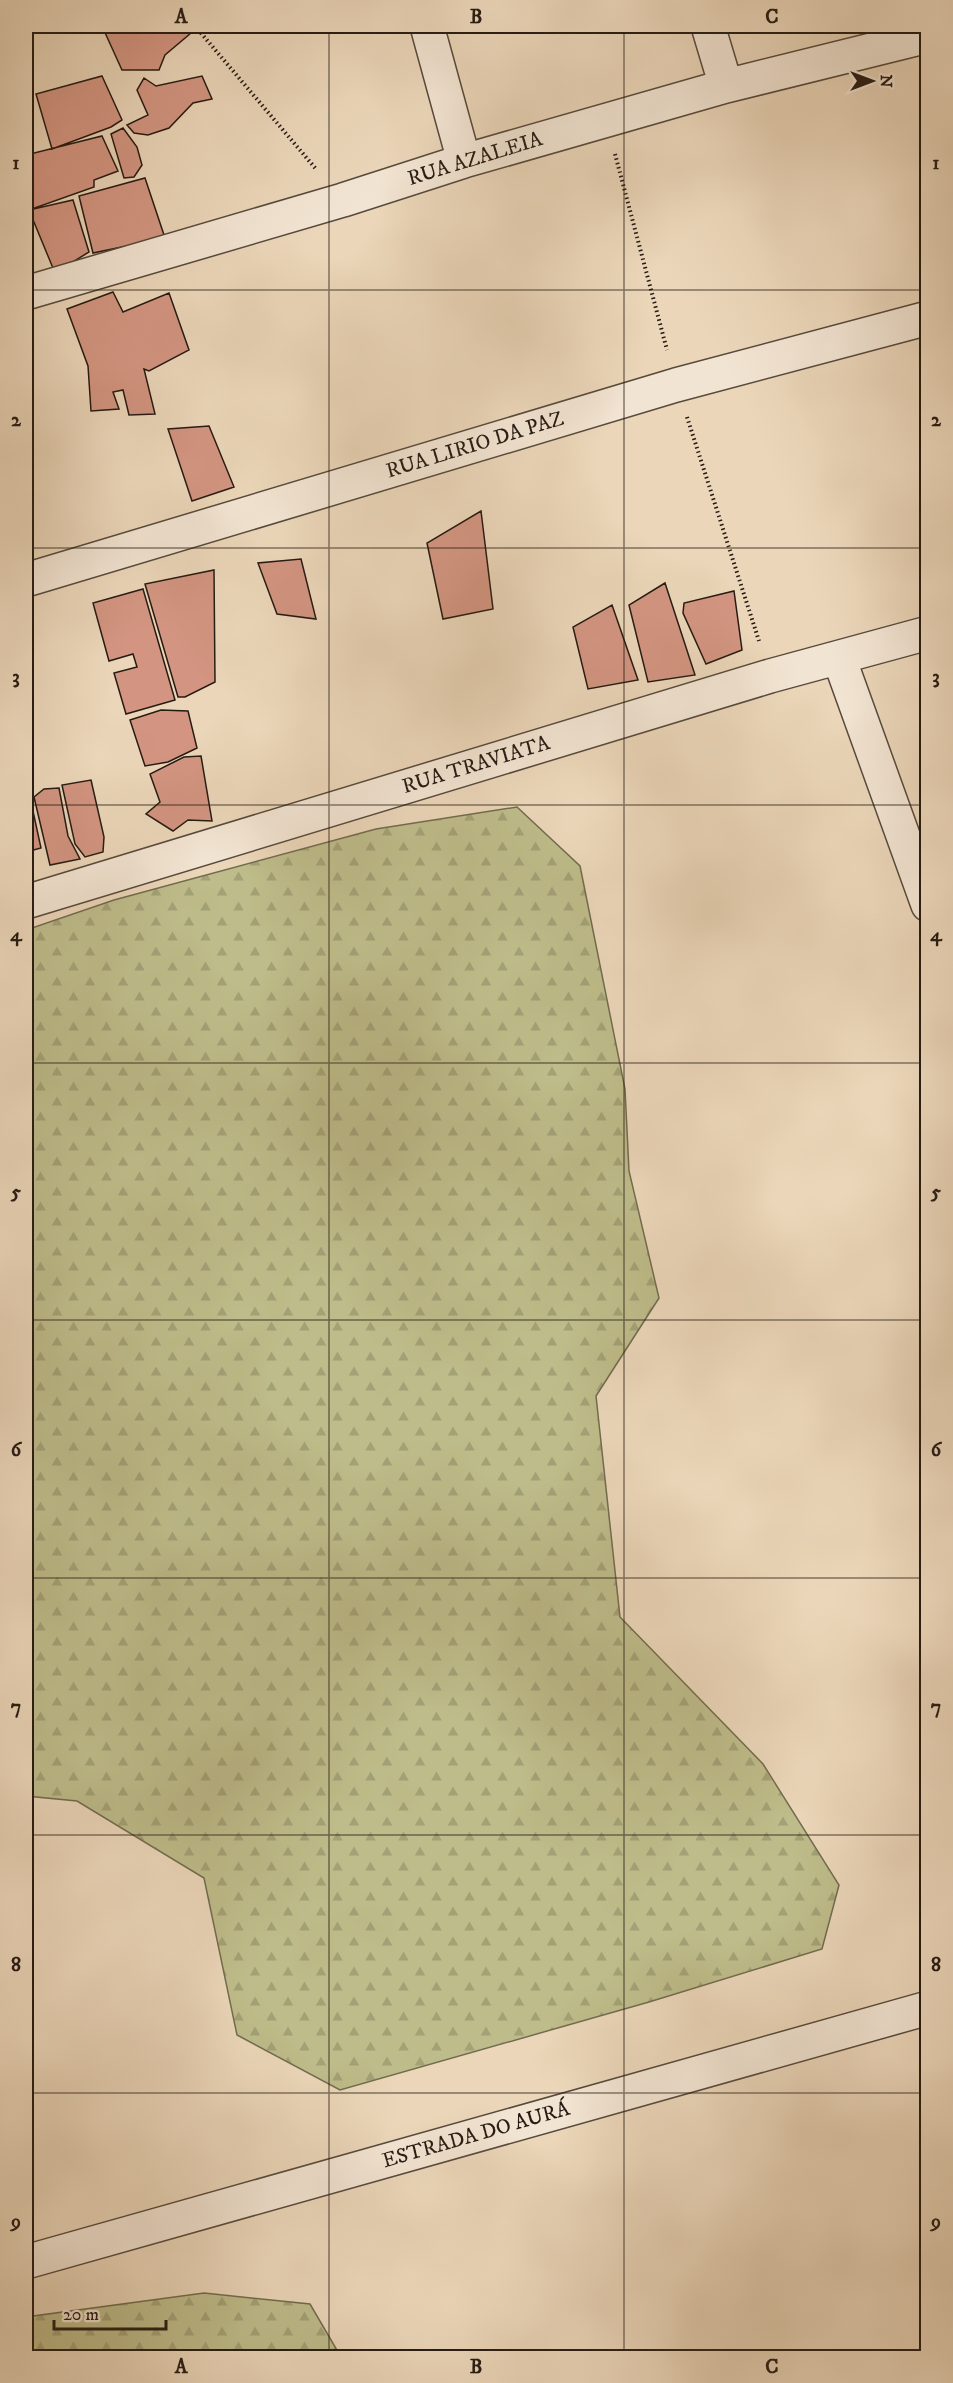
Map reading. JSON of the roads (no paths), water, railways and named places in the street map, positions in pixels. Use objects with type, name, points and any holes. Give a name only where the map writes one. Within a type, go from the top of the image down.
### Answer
[{"type":"street","points":[[427,26],[464,161]]},
{"type":"street","points":[[708,26],[726,86]]},
{"type":"street","name":"RUA AZALEIA","points":[[26,293],[343,200],[464,161],[908,35]]},
{"type":"street","name":"RUA LIRIO DA PAZ","points":[[26,580],[676,385],[927,318]]},
{"type":"street","name":"RUA TRAVIATA","points":[[26,902],[770,676],[927,633]]},
{"type":"street","points":[[839,658],[927,905]]},
{"type":"street","name":"ESTRADA DO AURÁ","points":[[26,2262],[927,2008]]}]
